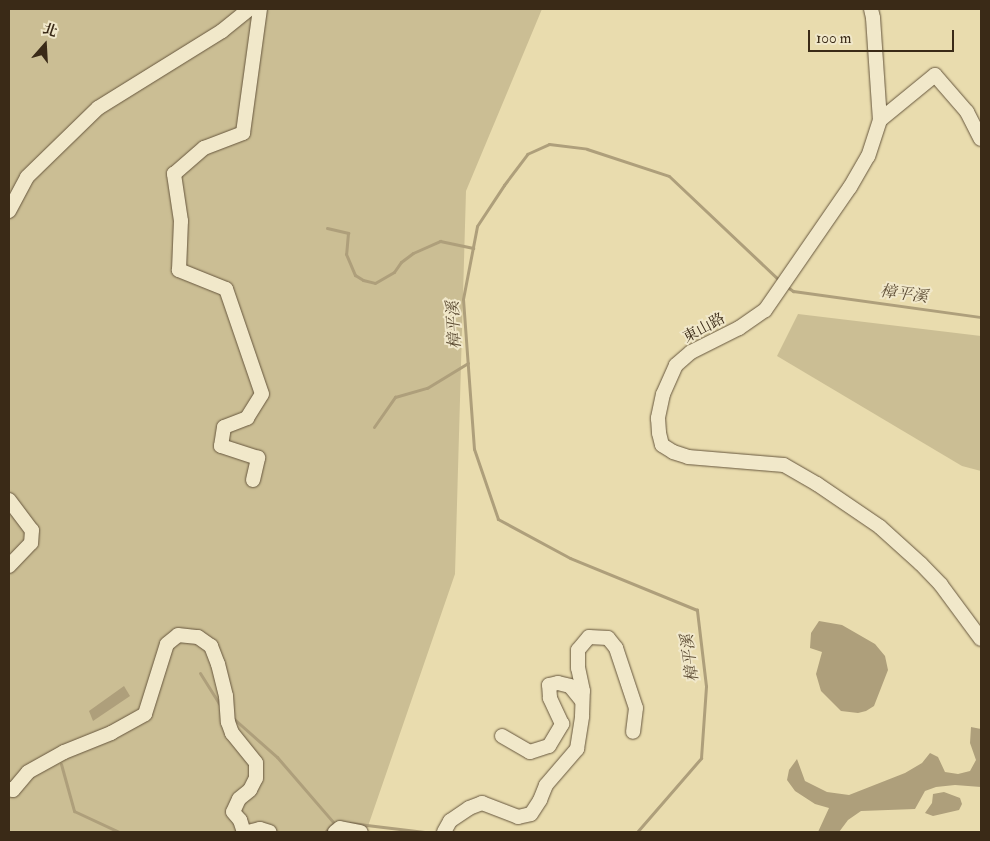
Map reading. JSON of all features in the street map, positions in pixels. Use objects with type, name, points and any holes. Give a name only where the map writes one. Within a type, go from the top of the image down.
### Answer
[{"type":"street","points":[[9,211],[26,177],[98,108],[222,32],[249,9]]},
{"type":"street","points":[[253,480],[258,458],[221,446],[224,427],[247,418],[262,394],[226,289],[179,270],[182,221],[174,174],[204,148],[243,133],[260,9]]},
{"type":"street","name":"東山路","points":[[871,9],[880,120],[868,156],[850,187],[765,310],[740,328],[691,352],[676,365],[666,386],[658,418],[662,445],[688,458],[784,465],[817,484],[880,527],[922,564],[941,585],[981,639]]},
{"type":"street","points":[[880,120],[934,75],[967,112],[981,139]]},
{"type":"street","points":[[9,500],[32,530],[31,543],[11,560]]},
{"type":"street","points":[[9,789],[13,790],[28,772],[50,760],[111,733],[145,714],[167,644],[178,635],[198,637],[211,646],[218,664],[232,733],[256,763],[256,778],[250,790],[239,799],[232,812],[240,820],[244,832]]},
{"type":"street","points":[[444,832],[450,821],[469,808],[482,803],[518,817],[530,814],[540,800],[546,785],[577,749],[582,701],[578,650],[590,638],[608,638],[616,648],[636,708],[633,732]]},
{"type":"street","points":[[502,736],[530,752],[549,746],[562,724],[550,698],[549,686],[558,683],[570,686],[582,701]]},
{"type":"street","points":[[335,832],[340,828],[361,832]]},
{"type":"street","points":[[248,832],[260,829],[270,832]]},
{"type":"shaded area","points":[[9,9],[542,9],[466,191],[455,574],[366,832],[9,832]]},
{"type":"shaded area","points":[[798,314],[981,336],[981,471],[962,466],[777,356]]},
{"type":"shaded area","points":[[819,621],[842,625],[875,644],[885,656],[888,670],[874,706],[866,711],[858,713],[841,711],[821,691],[816,674],[822,652],[810,648],[811,633]]},
{"type":"shaded area","points":[[124,686],[130,696],[93,721],[89,711]]},
{"type":"shaded area","points":[[971,727],[981,729],[981,787],[955,785],[936,787],[925,791],[915,809],[861,811],[848,820],[839,832],[818,832],[829,808],[815,804],[795,791],[787,780],[789,770],[797,759],[805,781],[827,792],[849,795],[905,773],[922,763],[930,753],[938,757],[945,772],[958,774],[970,771],[976,760],[970,743]]},
{"type":"shaded area","points":[[944,792],[960,798],[962,804],[959,810],[933,816],[925,813],[932,803],[933,794]]},
{"type":"waterway","name":"樟平溪","points":[[637,832],[701,758],[706,686],[697,610],[570,558],[498,519],[474,449],[463,299],[477,226],[527,154],[549,144],[587,149],[669,176],[781,282]]},
{"type":"waterway","points":[[327,228],[348,233],[346,254],[355,275],[363,280],[375,283],[394,272],[401,262],[413,253],[440,241],[473,248]]},
{"type":"waterway","name":"樟平溪","points":[[786,286],[793,291],[981,317]]},
{"type":"waterway","points":[[374,427],[395,397],[427,388],[468,363]]},
{"type":"waterway","points":[[200,673],[221,706]]},
{"type":"waterway","points":[[233,718],[277,757],[334,823],[339,823]]},
{"type":"waterway","points":[[61,764],[74,811],[119,832]]},
{"type":"waterway","points":[[325,832],[334,823]]},
{"type":"waterway","points":[[350,823],[424,832]]}]
